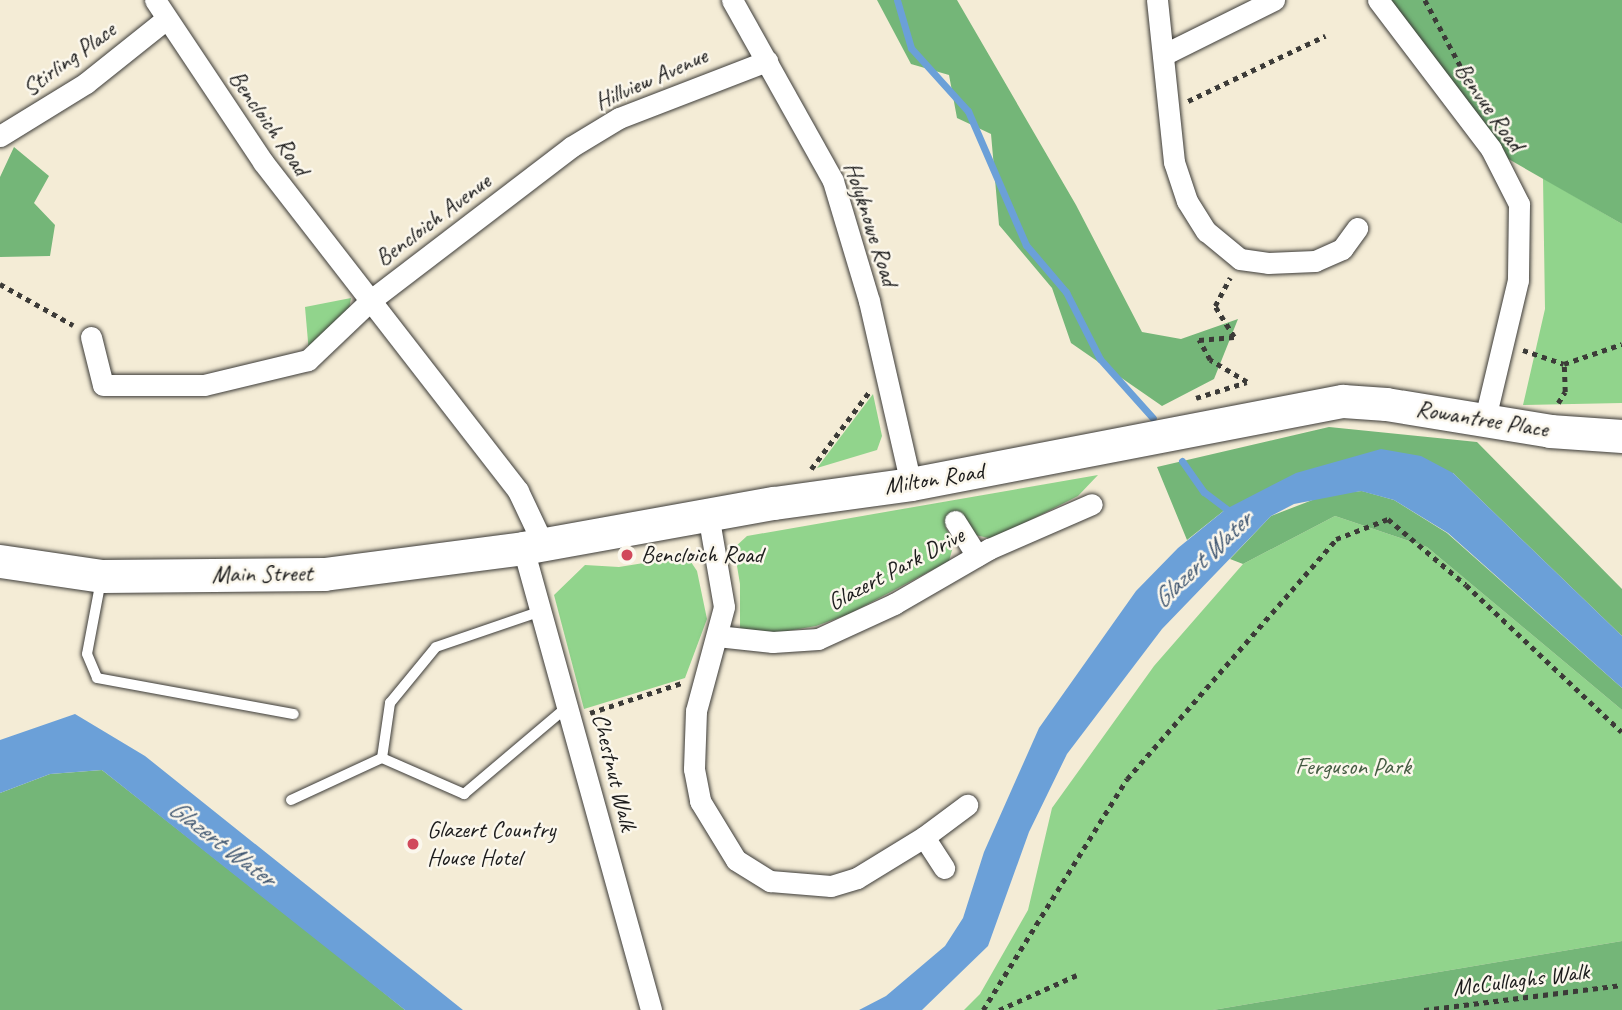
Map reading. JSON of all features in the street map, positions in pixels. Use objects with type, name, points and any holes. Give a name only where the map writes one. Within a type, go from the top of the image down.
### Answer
[{"type":"main road","name":"Rowantree Place","points":[[1343,401],[1386,404],[1485,423],[1622,436]]},
{"type":"main road","name":"Milton Road","points":[[533,546],[708,514],[911,484],[1343,401]]},
{"type":"main road","name":"Main Street","points":[[0,561],[102,576],[324,574],[533,546]]},
{"type":"street","name":"Bencloich Road","points":[[155,0],[165,20],[263,162],[518,491],[533,546]]},
{"type":"street","name":"Holyknowe Road","points":[[732,0],[834,181],[888,381],[911,484]]},
{"type":"street","points":[[1157,0],[1174,162],[1188,201],[1206,231],[1240,259],[1315,261],[1342,249],[1357,228]]},
{"type":"street","points":[[1163,55],[1275,0]]},
{"type":"street","name":"Benvue Road","points":[[1378,0],[1491,149],[1519,204],[1518,280],[1485,423]]},
{"type":"street","name":"Stirling Place","points":[[0,136],[86,83],[165,20]]},
{"type":"street","name":"Hillview Avenue","points":[[528,180],[619,118],[766,61]]},
{"type":"street","name":"Bencloich Avenue","points":[[91,337],[103,385],[204,385],[308,360],[370,300],[528,180]]},
{"type":"street","name":"Glazert Park Drive","points":[[717,636],[773,642],[818,639],[894,604],[977,556],[1092,504]]},
{"type":"street","points":[[708,514],[724,607],[696,710],[694,769],[700,801],[736,860],[770,881],[831,886],[857,878],[925,838],[967,805]]},
{"type":"street","points":[[955,521],[977,556]]},
{"type":"street","name":"Chestnut Walk","points":[[533,546],[544,610],[651,1010]]},
{"type":"street","points":[[925,838],[944,868]]},
{"type":"lane","points":[[102,576],[87,654],[97,678],[294,714]]},
{"type":"lane","points":[[382,758],[390,703],[436,647],[544,610]]},
{"type":"lane","points":[[291,800],[382,758],[464,794],[571,712]]},
{"type":"path","points":[[1169,111],[1325,36]]},
{"type":"path","points":[[1188,400],[1247,382],[1210,360],[1199,340],[1234,337],[1215,306],[1240,259]]},
{"type":"path","points":[[0,284],[48,307],[91,337]]},
{"type":"path","points":[[1519,349],[1564,364],[1622,344]]},
{"type":"path","points":[[1554,408],[1565,392],[1564,364]]},
{"type":"path","points":[[808,472],[871,389],[888,381]]},
{"type":"path","points":[[983,1010],[1127,779],[1336,539],[1388,519],[1466,585],[1622,732]]},
{"type":"path","points":[[571,712],[705,675]]},
{"type":"path","points":[[999,1010],[1077,975]]},
{"type":"path","name":"McCullaghs Walk","points":[[1424,1010],[1622,985]]},
{"type":"green space","points":[[877,0],[957,0],[1076,205],[1142,332],[1181,339],[1238,319],[1214,379],[1162,406],[1071,343],[1052,288],[999,225],[991,134],[957,118],[949,75],[911,64]]},
{"type":"green space","points":[[1378,0],[1622,0],[1622,224],[1491,149]]},
{"type":"green space","points":[[14,147],[49,176],[34,203],[55,225],[50,256],[0,257],[0,177]]},
{"type":"green space","points":[[1543,178],[1622,224],[1622,403],[1523,405],[1545,309]]},
{"type":"green space","points":[[351,298],[348,316],[309,353],[305,307]]},
{"type":"green space","points":[[873,394],[882,436],[877,450],[817,468]]},
{"type":"green space","points":[[1329,427],[1477,442],[1622,589],[1622,636],[1453,473],[1226,509],[1187,540],[1157,467]]},
{"type":"green space","points":[[1098,475],[1078,496],[993,539],[975,535],[961,516],[945,526],[954,543],[949,561],[849,614],[816,626],[776,633],[740,631],[740,584],[734,548],[747,536]]},
{"type":"green space","points":[[1362,491],[1394,500],[1447,533],[1622,688],[1622,710],[1427,547],[1335,516],[1243,564],[1230,559],[1271,516],[1328,494]]},
{"type":"green space","name":"Ferguson Park","points":[[1335,516],[1427,547],[1622,710],[1622,941],[1213,1010],[964,1010],[980,994],[1028,910],[1052,808],[1154,666],[1243,564]]},
{"type":"green space","points":[[687,556],[697,571],[707,619],[685,678],[584,709],[554,595],[585,565],[619,567]]},
{"type":"green space","points":[[102,770],[405,1010],[0,1010],[0,793],[50,774]]},
{"type":"green space","points":[[1622,941],[1622,1010],[1213,1010]]},
{"type":"water","name":"Glazert Water","points":[[1381,449],[1421,456],[1453,473],[1622,636],[1622,688],[1448,533],[1394,500],[1361,491],[1294,504],[1271,516],[1162,629],[1067,754],[1029,832],[988,946],[922,1010],[859,1010],[886,996],[945,946],[963,918],[984,852],[1039,728],[1136,591],[1178,548],[1226,509],[1296,473]]},
{"type":"water","name":"Glazert Water","points":[[75,714],[145,756],[463,1010],[405,1010],[102,770],[50,774],[0,793],[0,740]]},
{"type":"waterway","points":[[897,0],[911,48],[968,111],[1026,245],[1066,292],[1100,359],[1153,418]]},
{"type":"waterway","name":"Glazert Water","points":[[1182,461],[1204,492],[1232,513]]},
{"type":"place","name":"Bencloich Road","points":[[627,555]]},
{"type":"place","name":"Glazert Country House Hotel","points":[[413,844]]}]
